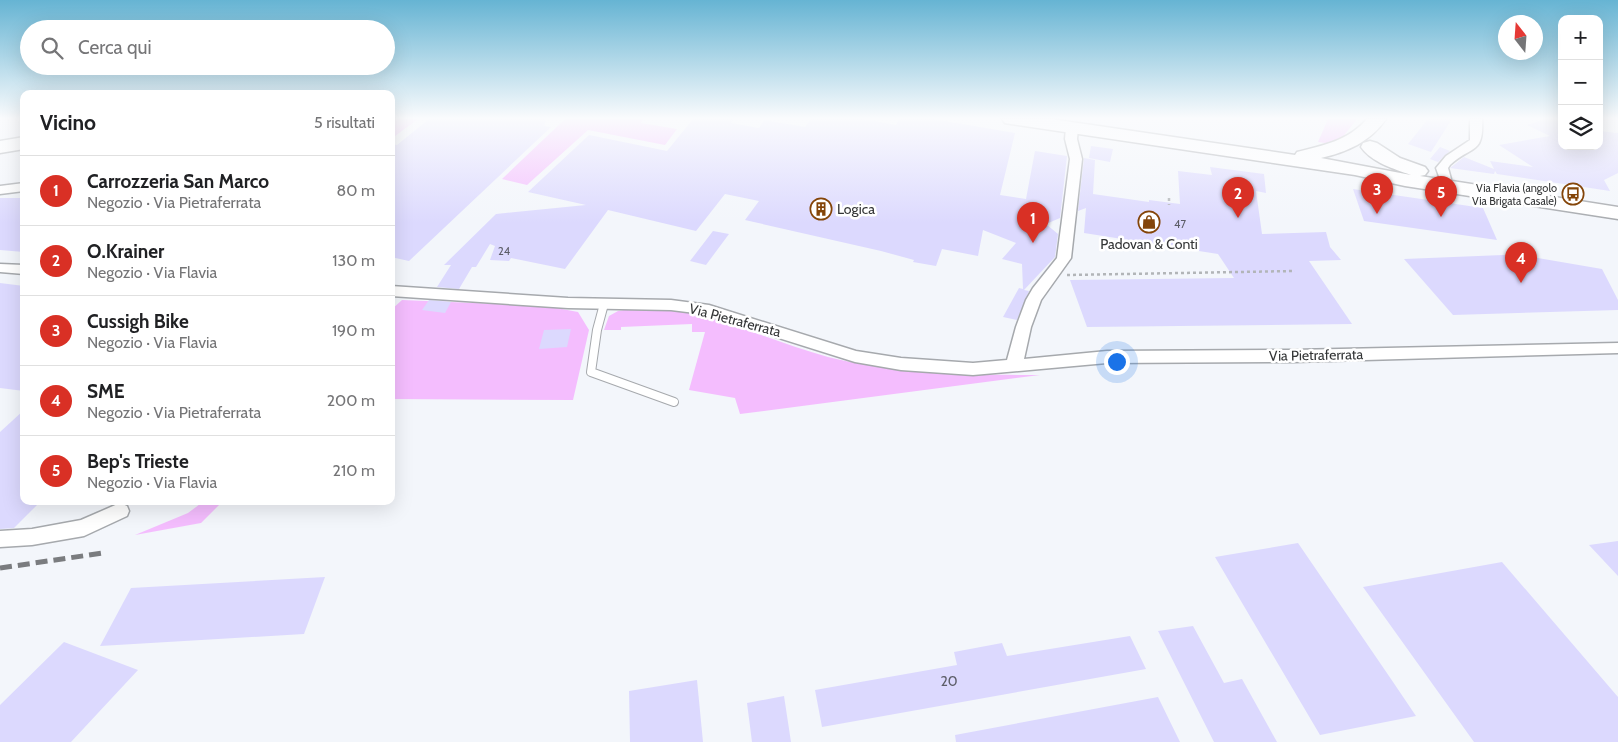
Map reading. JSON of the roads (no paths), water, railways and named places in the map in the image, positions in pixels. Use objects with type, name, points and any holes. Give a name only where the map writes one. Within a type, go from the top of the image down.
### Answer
[{"type":"main road","points":[[1248,154],[1618,204]]},
{"type":"main road","points":[[1276,158],[1313,154]]},
{"type":"main road","points":[[1345,154],[1345,160],[1355,169],[1405,180],[1618,213]]},
{"type":"main road","points":[[1355,169],[1368,164],[1372,154]]},
{"type":"main road","points":[[1387,154],[1393,162],[1445,179]]},
{"type":"street","points":[[1014,365],[1026,316],[1044,281],[1061,266],[1064,258],[1074,190],[1075,154]]},
{"type":"street","points":[[1445,179],[1442,168],[1448,159],[1456,154]]},
{"type":"street","points":[[0,190],[20,188]]},
{"type":"street","points":[[0,268],[20,270]]},
{"type":"street","name":"Via Pietraferrata","points":[[395,291],[604,304],[662,304],[704,309],[855,356],[901,364],[973,369],[1107,357],[1293,356],[1618,348]]},
{"type":"street","points":[[0,539],[32,537],[84,528],[120,511]]},
{"type":"lane","points":[[604,304],[597,330],[591,372],[674,402]]},
{"type":"railway","points":[[0,568],[103,553]]},
{"type":"place","name":"Via Flavia (angolo Via Brigata Casale)","points":[[1573,194]]},
{"type":"place","name":"Logica","points":[[821,209]]},
{"type":"place","name":"Cussigh Bike","points":[[1377,214]]},
{"type":"place","name":"Bep's Trieste","points":[[1441,217]]},
{"type":"place","name":"O.Krainer","points":[[1238,218]]},
{"type":"place","name":"Padovan & Conti","points":[[1149,222]]},
{"type":"place","name":"Carrozzeria San Marco","points":[[1033,243]]},
{"type":"place","name":"SME","points":[[1521,283]]}]
